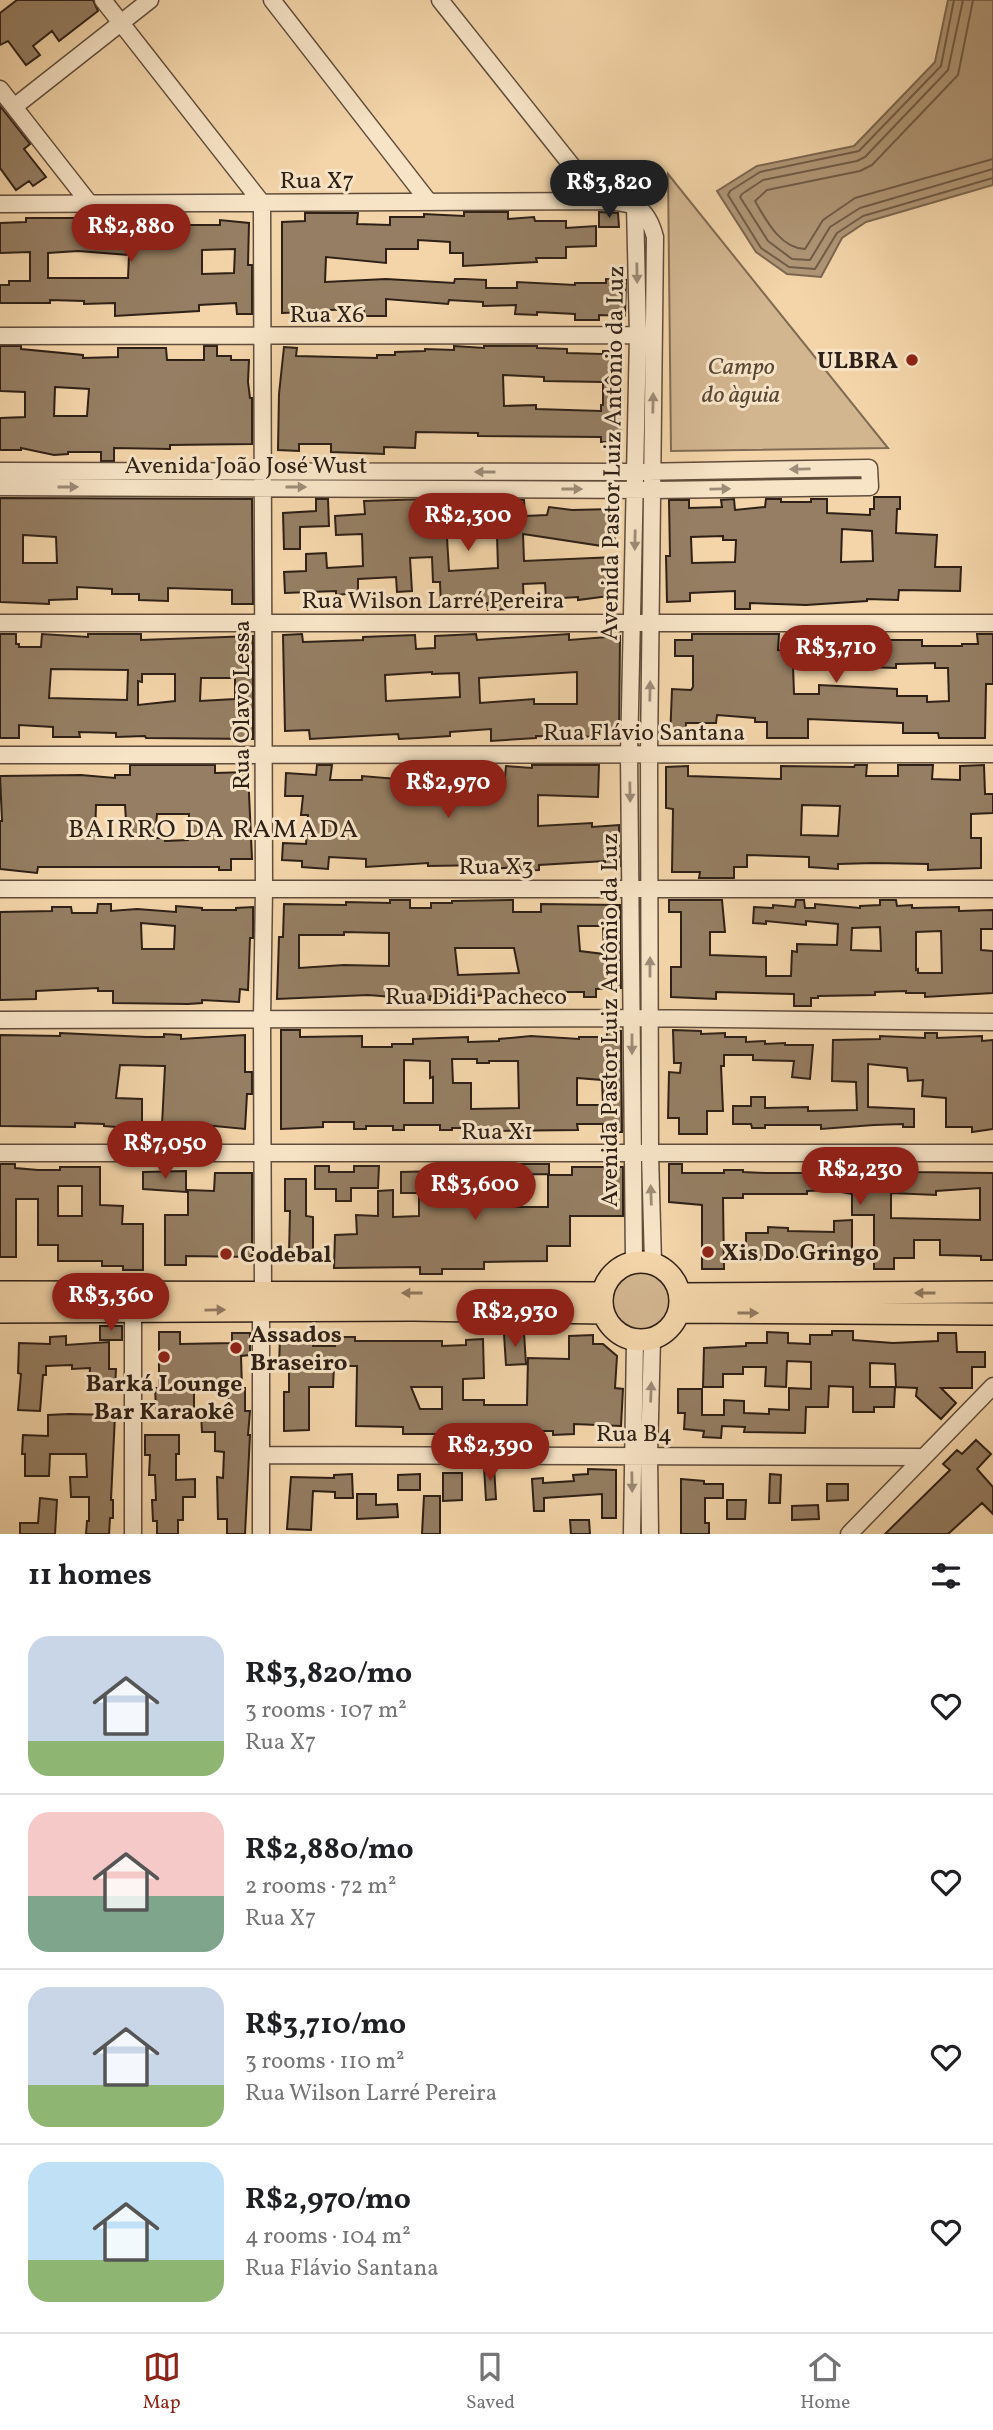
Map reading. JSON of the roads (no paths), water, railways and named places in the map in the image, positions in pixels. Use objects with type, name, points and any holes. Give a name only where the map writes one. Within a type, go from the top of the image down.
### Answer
[{"type":"main road","points":[[644,1263],[671,1275],[680,1303],[673,1324],[664,1333],[644,1339],[616,1331],[603,1303],[614,1273],[644,1263]]},
{"type":"main road","points":[[0,1292],[262,1301],[603,1303]]},
{"type":"main road","points":[[680,1303],[993,1292]]},
{"type":"main road","points":[[0,1312],[133,1311],[262,1301]]},
{"type":"main road","points":[[680,1303],[993,1314]]},
{"type":"street","points":[[103,0],[262,203]]},
{"type":"street","points":[[14,107],[150,0]]},
{"type":"street","points":[[272,0],[429,202]]},
{"type":"street","points":[[440,0],[600,201]]},
{"type":"street","points":[[0,89],[90,204]]},
{"type":"street","name":"Rua X7","points":[[0,204],[600,201],[635,205]]},
{"type":"street","name":"Rua Olavo Lessa","points":[[261,1534],[264,889],[262,203]]},
{"type":"street","name":"Avenida Pastor Luiz Antônio da Luz","points":[[635,205],[650,219],[655,237],[646,335],[643,472],[651,624],[650,1154],[644,1263]]},
{"type":"street","name":"Rua X6","points":[[0,336],[646,335]]},
{"type":"street","name":"Avenida João José Wust","points":[[0,471],[262,479],[644,490],[870,487],[869,468],[262,479],[0,487]]},
{"type":"street","name":"Avenida Pastor Luiz Antônio da Luz","points":[[644,490],[633,623],[629,755],[632,1154],[644,1263]]},
{"type":"street","name":"Rua Wilson Larré Pereira","points":[[0,623],[993,623]]},
{"type":"street","name":"Rua Flávio Santana","points":[[0,755],[993,754]]},
{"type":"street","name":"Rua X3","points":[[0,889],[993,889]]},
{"type":"street","name":"Rua Didi Pacheco","points":[[0,1020],[632,1018],[993,1022]]},
{"type":"street","name":"Rua X1","points":[[0,1153],[993,1153]]},
{"type":"street","points":[[133,1311],[133,1534]]},
{"type":"street","points":[[644,1339],[650,1534]]},
{"type":"street","points":[[632,1534],[632,1455],[644,1339]]},
{"type":"street","points":[[849,1534],[993,1386]]},
{"type":"street","name":"Rua B4","points":[[262,1455],[922,1457]]},
{"type":"water","points":[[948,0],[993,0],[993,185],[866,222],[842,238],[821,277],[787,274],[756,252],[717,191],[757,166],[854,146],[935,62]]},
{"type":"place","name":"ULBRA","points":[[912,360]]},
{"type":"place","name":"Xis Do Gringo","points":[[708,1252]]},
{"type":"place","name":"Codebal","points":[[226,1254]]},
{"type":"place","name":"Assados Braseiro","points":[[236,1348]]},
{"type":"place","name":"Barká Lounge Bar Karaokê","points":[[164,1357]]},
{"type":"district","name":"BAIRRO DA RAMADA","points":[[214,828]]},
{"type":"park label","name":"Campo do àguia","points":[[741,380]]}]
